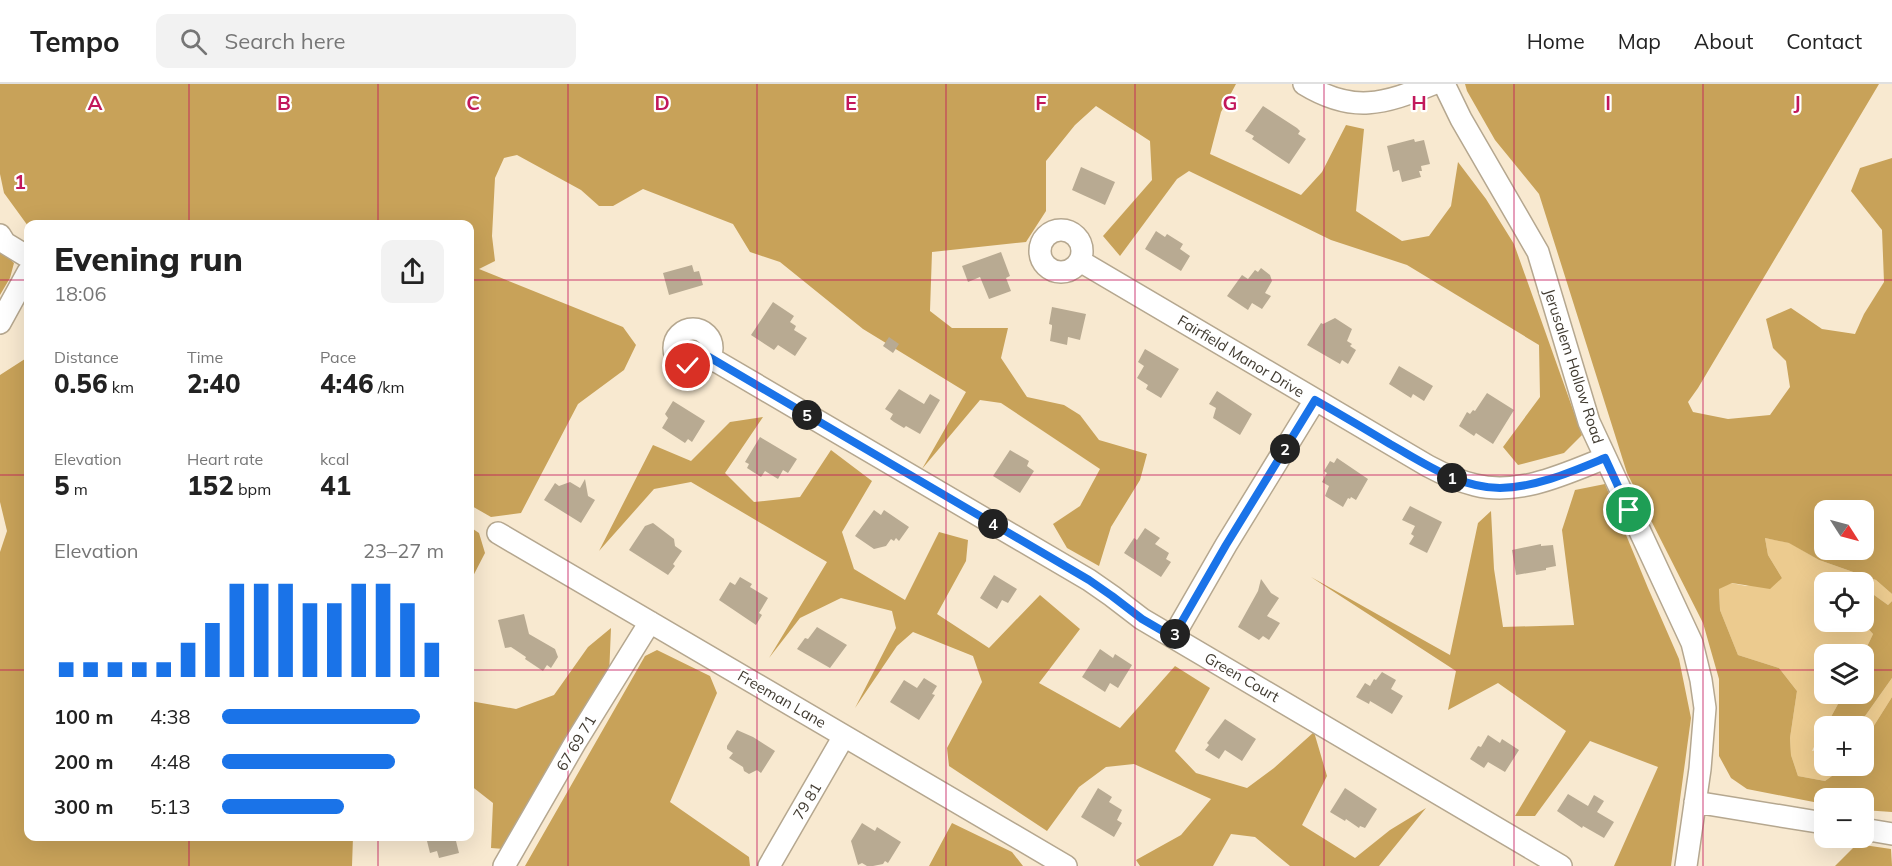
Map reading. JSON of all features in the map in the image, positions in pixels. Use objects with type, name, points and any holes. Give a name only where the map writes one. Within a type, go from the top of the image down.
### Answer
[{"type":"street","points":[[1304,84],[1330,97],[1355,103],[1377,103],[1433,84]]},
{"type":"street","name":"Jerusalem Hollow Road","points":[[1444,84],[1461,119],[1538,252],[1589,422],[1692,643],[1706,708],[1686,866]]},
{"type":"street","points":[[0,235],[5,243],[24,255]]},
{"type":"street","name":"Fairfield Manor Drive","points":[[1080,261],[1428,466],[1455,479],[1477,486],[1509,487],[1550,480],[1605,458]]},
{"type":"street","points":[[0,322],[24,279]]},
{"type":"street","name":"Green Court","points":[[709,357],[1089,580],[1142,619],[1561,866]]},
{"type":"street","points":[[1173,637],[1226,545],[1315,400]]},
{"type":"street","name":"Freeman Lane","points":[[498,532],[1065,866]]},
{"type":"street","name":"67 69 71","points":[[504,866],[575,743],[650,622]]},
{"type":"street","name":"79 81","points":[[769,866],[844,736]]},
{"type":"street","points":[[1695,802],[1814,821]]},
{"type":"street","points":[[1874,831],[1892,834]]},
{"type":"shaded area","points":[[0,84],[1236,84],[1221,112],[1210,154],[1301,195],[1322,172],[1346,125],[1364,129],[1356,211],[1402,241],[1429,236],[1451,206],[1458,162],[1486,199],[1514,244],[1582,435],[1564,453],[1518,465],[1503,447],[1540,397],[1539,345],[1407,265],[1331,240],[1189,171],[1177,179],[1120,256],[1103,236],[1152,180],[1150,141],[1096,106],[1075,125],[1046,161],[1046,211],[1026,242],[932,252],[930,311],[952,328],[1008,328],[1001,358],[1027,397],[1064,405],[1080,415],[1099,440],[1147,454],[1140,480],[1111,527],[1099,566],[1067,548],[1053,524],[1080,506],[1100,469],[1001,403],[980,400],[922,469],[966,392],[863,329],[780,262],[750,252],[733,224],[643,189],[613,206],[599,206],[581,190],[517,155],[504,158],[495,178],[492,236],[495,261],[479,269],[623,327],[636,345],[624,370],[578,404],[521,513],[491,517],[474,507],[474,220],[24,220],[4,193],[0,174]]},
{"type":"shaded area","points":[[1465,84],[1879,84],[1688,402],[1693,412],[1728,419],[1770,415],[1790,387],[1786,361],[1773,348],[1766,319],[1791,308],[1822,329],[1855,334],[1864,314],[1884,282],[1882,230],[1851,191],[1860,168],[1892,158],[1892,594],[1874,579],[1874,572],[1853,572],[1819,560],[1874,560],[1874,500],[1814,500],[1814,557],[1789,543],[1765,538],[1768,555],[1782,578],[1770,589],[1732,583],[1719,589],[1720,610],[1738,655],[1779,668],[1797,691],[1790,738],[1791,755],[1798,776],[1825,781],[1832,776],[1874,776],[1874,726],[1892,697],[1892,812],[1874,811],[1874,788],[1814,788],[1814,802],[1747,789],[1731,778],[1719,756],[1719,679],[1703,623],[1627,473],[1539,194],[1495,140]]},
{"type":"shaded area","points":[[0,249],[14,263],[10,278],[0,295]]},
{"type":"shaded area","points":[[24,360],[24,841],[353,841],[352,866],[0,866],[0,552],[7,531],[0,502],[0,375]]},
{"type":"shaded area","points":[[763,417],[725,473],[754,502],[800,497],[831,450],[872,481],[842,532],[854,569],[905,600],[939,532],[968,540],[966,561],[937,614],[989,648],[1040,595],[1080,629],[1039,683],[1120,728],[1175,666],[1210,688],[1175,751],[1196,773],[1247,788],[1274,768],[1314,732],[1327,776],[1302,825],[1355,858],[1390,830],[1426,808],[1379,866],[1290,866],[1255,837],[1231,834],[1213,866],[1140,866],[1136,860],[1181,835],[1211,799],[1134,764],[1106,767],[1079,787],[1047,831],[949,766],[947,748],[982,682],[973,656],[913,632],[897,646],[855,708],[896,628],[892,611],[841,598],[800,618],[769,658],[827,562],[691,482],[654,489],[599,551],[653,445],[691,461],[730,422]]},
{"type":"shaded area","points":[[1605,484],[1679,659],[1691,718],[1671,866],[1614,866],[1658,767],[1590,741],[1535,816],[1515,816],[1566,731],[1498,683],[1448,710],[1456,671],[1311,577],[1450,655],[1478,523],[1491,511],[1494,569],[1503,627],[1574,625],[1562,530],[1575,490]]},
{"type":"shaded area","points":[[474,530],[479,533],[485,553],[474,574]]},
{"type":"shaded area","points":[[1765,538],[1790,543],[1814,557],[1814,560],[1853,572],[1814,572],[1814,632],[1871,632],[1873,634],[1868,644],[1814,644],[1814,704],[1838,704],[1831,716],[1814,716],[1812,751],[1814,751],[1814,776],[1832,776],[1825,781],[1798,776],[1791,755],[1790,738],[1797,691],[1779,668],[1738,655],[1720,610],[1719,588],[1731,583],[1746,586],[1782,578],[1768,555]]},
{"type":"shaded area","points":[[1874,579],[1892,594],[1892,601],[1888,605],[1874,595]]},
{"type":"shaded area","points":[[1874,595],[1888,605],[1892,601],[1892,678],[1874,703],[1874,644],[1868,644],[1873,634],[1871,632],[1874,632]]},
{"type":"shaded area","points":[[611,628],[609,676],[504,849],[491,848],[493,803],[474,788],[474,702],[516,709],[554,695],[588,647]]},
{"type":"shaded area","points":[[657,650],[710,676],[717,693],[670,802],[749,857],[750,866],[525,866],[645,656]]},
{"type":"shaded area","points":[[1892,678],[1892,697],[1874,726],[1874,716],[1865,716]]},
{"type":"shaded area","points":[[1838,704],[1874,704],[1865,716],[1831,716]]},
{"type":"shaded area","points":[[952,823],[1012,852],[1023,866],[929,866]]},
{"type":"shaded area","points":[[1874,846],[1891,849],[1892,866],[1835,866],[1853,848]]},
{"type":"building","points":[[1263,106],[1297,128],[1300,131],[1298,134],[1306,139],[1289,164],[1252,139],[1254,136],[1245,131]]},
{"type":"building","points":[[1414,139],[1415,142],[1424,140],[1430,164],[1421,166],[1422,171],[1419,171],[1421,177],[1402,182],[1399,170],[1393,172],[1387,146]]},
{"type":"building","points":[[1081,167],[1115,182],[1105,205],[1072,190]]},
{"type":"building","points":[[1156,231],[1165,237],[1167,234],[1183,244],[1180,249],[1190,256],[1181,271],[1145,249]]},
{"type":"building","points":[[1001,252],[1010,276],[1006,278],[1011,291],[989,299],[980,277],[968,282],[962,266]]},
{"type":"building","points":[[692,265],[694,272],[699,271],[703,285],[669,295],[663,273]]},
{"type":"building","points":[[1261,268],[1270,275],[1272,281],[1265,293],[1271,296],[1262,309],[1252,303],[1248,310],[1227,296],[1242,275],[1248,279],[1255,270],[1258,272]]},
{"type":"building","points":[[773,302],[794,316],[790,322],[796,326],[794,330],[807,338],[795,356],[778,345],[774,350],[751,335]]},
{"type":"building","points":[[1052,307],[1086,314],[1080,340],[1068,337],[1067,345],[1050,341],[1052,325],[1049,324]]},
{"type":"building","points":[[1335,318],[1352,329],[1347,341],[1356,350],[1348,364],[1342,360],[1340,364],[1307,345],[1321,323]]},
{"type":"building","points":[[889,337],[899,344],[893,353],[883,346]]},
{"type":"building","points":[[1145,349],[1179,369],[1161,398],[1146,389],[1148,385],[1137,378],[1144,366],[1138,362]]},
{"type":"building","points":[[1399,366],[1433,386],[1424,401],[1413,394],[1411,398],[1389,384]]},
{"type":"building","points":[[899,389],[924,404],[930,394],[940,400],[920,434],[894,422],[890,419],[893,414],[885,409]]},
{"type":"building","points":[[1217,391],[1252,414],[1240,435],[1213,418],[1216,408],[1209,404]]},
{"type":"building","points":[[1487,393],[1514,410],[1493,444],[1476,433],[1474,436],[1459,426],[1467,412],[1470,414],[1473,410],[1475,411]]},
{"type":"building","points":[[673,401],[705,421],[692,442],[688,439],[685,443],[662,428],[668,418],[665,414]]},
{"type":"building","points":[[760,437],[797,459],[788,473],[783,470],[778,479],[765,471],[761,477],[747,468],[749,464],[745,462]]},
{"type":"building","points":[[1010,450],[1029,461],[1027,466],[1034,471],[1020,493],[993,476]]},
{"type":"building","points":[[1337,458],[1368,479],[1356,500],[1348,498],[1343,507],[1325,496],[1329,486],[1322,482],[1327,473],[1324,471],[1330,461],[1334,463]]},
{"type":"building","points":[[585,479],[588,496],[595,500],[581,523],[544,500],[555,483],[559,486],[570,482],[580,488]]},
{"type":"building","points":[[1410,506],[1442,522],[1427,553],[1409,544],[1414,536],[1411,534],[1415,526],[1402,520]]},
{"type":"building","points":[[874,510],[881,515],[884,510],[909,527],[899,541],[896,538],[894,541],[891,539],[886,546],[874,549],[855,536]]},
{"type":"building","points":[[653,523],[674,539],[675,546],[682,551],[668,575],[629,550],[645,526]]},
{"type":"building","points":[[1145,528],[1160,538],[1155,544],[1169,553],[1166,559],[1171,562],[1161,577],[1124,553],[1134,538],[1137,540]]},
{"type":"building","points":[[1541,544],[1541,546],[1553,545],[1556,566],[1516,575],[1512,550]]},
{"type":"building","points":[[994,575],[1017,589],[1008,603],[1002,600],[997,609],[980,598]]},
{"type":"building","points":[[740,577],[752,584],[750,587],[768,598],[759,613],[762,615],[756,625],[719,600],[730,582],[735,585]]},
{"type":"building","points":[[1261,579],[1271,593],[1279,598],[1267,616],[1280,623],[1269,640],[1263,636],[1259,640],[1238,627],[1258,591]]},
{"type":"building","points":[[524,614],[529,634],[555,649],[558,657],[551,668],[547,665],[543,671],[511,647],[505,648],[498,620]]},
{"type":"building","points":[[817,627],[847,645],[830,668],[797,649]]},
{"type":"building","points":[[1100,649],[1113,658],[1115,654],[1132,665],[1118,688],[1110,683],[1105,692],[1082,677]]},
{"type":"building","points":[[1382,672],[1396,680],[1391,689],[1403,696],[1392,714],[1370,701],[1369,704],[1356,697],[1365,683],[1370,686]]},
{"type":"building","points":[[924,678],[937,686],[932,694],[935,695],[919,720],[890,702],[904,680],[917,688]]},
{"type":"building","points":[[1225,719],[1256,739],[1242,761],[1225,750],[1219,759],[1205,750],[1209,745],[1207,743]]},
{"type":"building","points":[[737,730],[775,751],[761,773],[757,770],[749,774],[729,758],[733,753],[727,749],[727,746]]},
{"type":"building","points":[[1488,735],[1500,743],[1502,739],[1519,750],[1505,772],[1488,762],[1484,768],[1470,759]]},
{"type":"building","points":[[1098,788],[1112,797],[1109,802],[1122,810],[1117,820],[1122,823],[1114,837],[1081,817]]},
{"type":"building","points":[[1345,788],[1377,809],[1365,828],[1360,826],[1359,828],[1330,812]]},
{"type":"building","points":[[1568,794],[1588,806],[1594,795],[1604,801],[1597,812],[1614,822],[1604,838],[1583,826],[1582,828],[1557,811]]},
{"type":"building","points":[[862,823],[875,831],[877,827],[901,842],[888,863],[885,861],[883,864],[873,866],[862,863],[858,865],[851,841]]},
{"type":"building","points":[[427,841],[456,841],[459,853],[439,858],[437,851],[430,853]]},
{"type":"route","points":[[688,366],[700,365],[709,357],[1089,580],[1142,619],[1173,637],[1226,545],[1315,400],[1428,466],[1455,479],[1477,486],[1499,488],[1550,480],[1605,458],[1629,510]]}]
